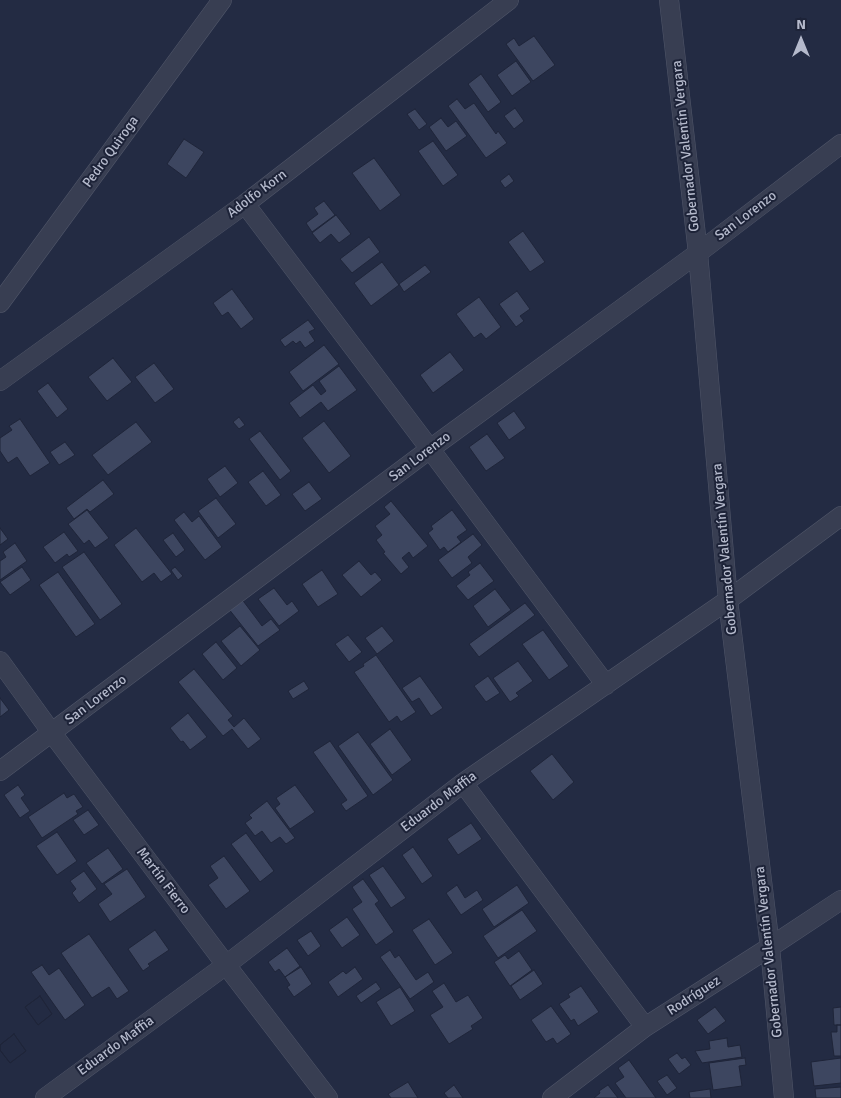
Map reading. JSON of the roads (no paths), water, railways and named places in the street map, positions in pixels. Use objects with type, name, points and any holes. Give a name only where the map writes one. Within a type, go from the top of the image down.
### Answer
[{"type":"street","name":"Pedro Quiroga","points":[[0,303],[222,0]]},
{"type":"street","name":"Adolfo Korn","points":[[0,381],[245,204],[509,0]]},
{"type":"street","name":"Gobernador Valentín Vergara","points":[[669,0],[698,253],[728,600],[770,947],[784,1098]]},
{"type":"street","name":"San Lorenzo","points":[[0,771],[430,449],[698,253],[841,144]]},
{"type":"street","points":[[245,204],[606,685]]},
{"type":"street","name":"Eduardo Maffia","points":[[45,1098],[226,965],[463,783],[728,600],[841,516]]},
{"type":"street","name":"Martín Fierro","points":[[0,661],[226,965],[328,1098]]},
{"type":"street","points":[[463,783],[645,1027]]},
{"type":"street","name":"Rodríguez","points":[[552,1098],[645,1027],[841,900]]}]
